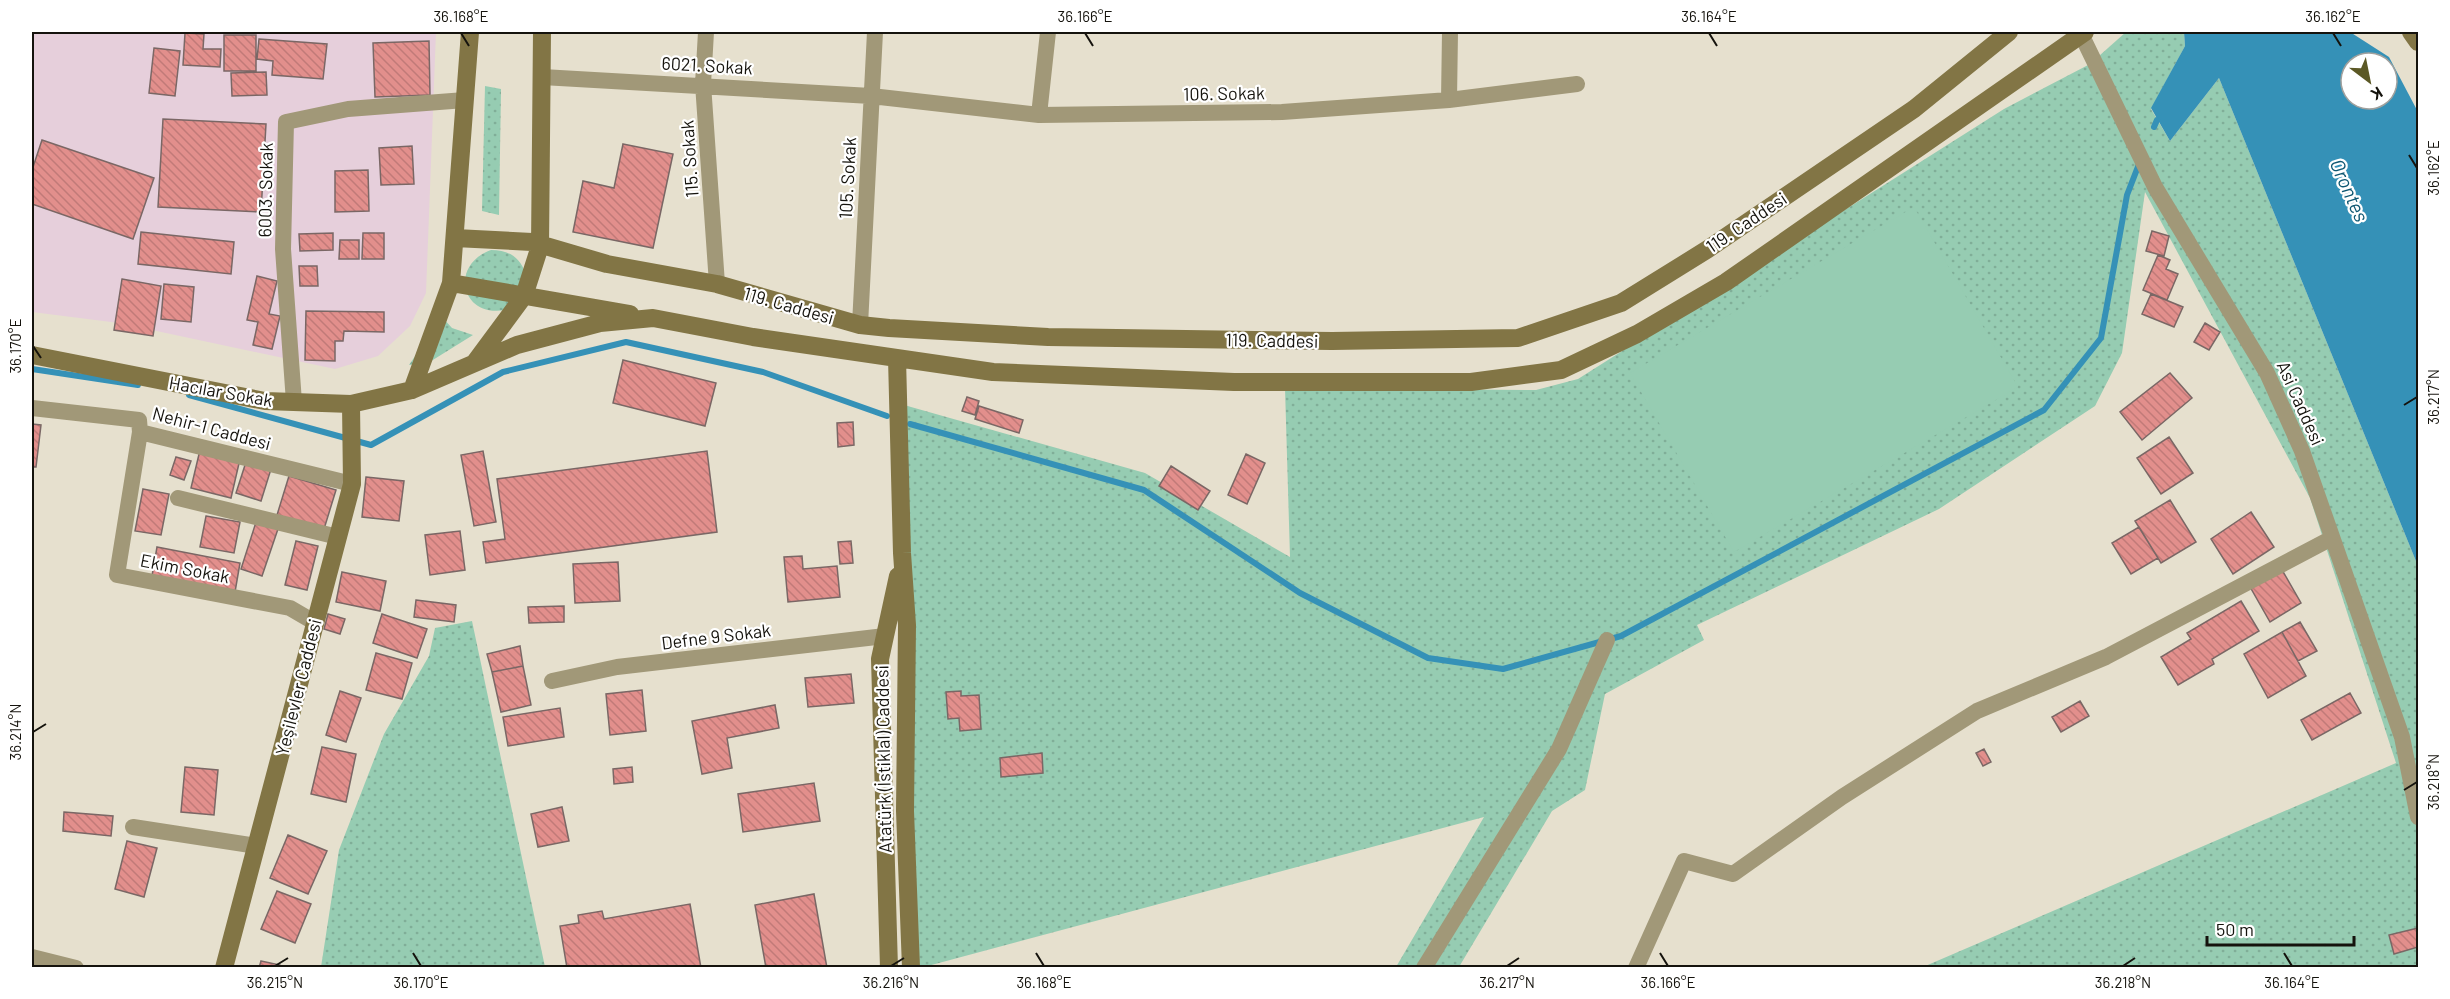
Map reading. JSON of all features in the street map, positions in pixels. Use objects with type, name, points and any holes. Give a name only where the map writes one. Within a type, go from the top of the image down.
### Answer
[{"type":"street","points":[[412,390],[451,283],[470,32]]},
{"type":"street","name":"Hacılar Sokak","points":[[32,355],[265,401],[351,404],[412,390],[474,363],[524,296],[540,246],[542,32]]},
{"type":"street","name":"115. Sokak","points":[[706,32],[704,84],[717,284]]},
{"type":"street","name":"105. Sokak","points":[[860,326],[875,32]]},
{"type":"street","points":[[1039,115],[1048,32]]},
{"type":"street","points":[[1449,100],[1450,32]]},
{"type":"street","name":"119. Caddesi","points":[[455,238],[532,242],[607,264],[717,284],[860,326],[1048,337],[1332,341],[1518,338],[1621,303],[1708,249],[1914,109],[2009,32]]},
{"type":"street","points":[[2411,32],[2418,42]]},
{"type":"street","name":"119. Caddesi","points":[[451,283],[753,336],[993,372],[1234,382],[1471,382],[1561,370],[1638,334],[1726,282],[2083,33]]},
{"type":"street","name":"Asi Caddesi","points":[[2083,33],[2155,187],[2267,373],[2302,451],[2402,737],[2418,817]]},
{"type":"street","name":"6021. Sokak","points":[[542,77],[704,84],[870,96]]},
{"type":"street","name":"106. Sokak","points":[[870,96],[1039,115],[1282,112],[1449,100],[1577,84]]},
{"type":"street","name":"6003. Sokak","points":[[294,402],[284,249],[286,122],[348,109],[465,100]]},
{"type":"street","name":"119. Caddesi","points":[[474,363],[517,345],[600,323],[653,318]]},
{"type":"street","name":"Atatürk (İstiklal) Caddesi","points":[[897,358],[902,553],[907,626],[905,812],[911,968]]},
{"type":"street","name":"Yeşilevler Caddesi","points":[[224,968],[352,484],[351,404]]},
{"type":"street","name":"Nehir-1 Caddesi","points":[[32,408],[140,420],[140,432],[352,484]]},
{"type":"street","name":"Ekim Sokak","points":[[140,432],[117,575],[290,608],[314,622]]},
{"type":"street","points":[[178,498],[338,537]]},
{"type":"street","points":[[1635,968],[1684,861],[1733,874],[1842,797],[1977,711],[2106,657],[2332,538]]},
{"type":"street","name":"Atatürk (İstiklal) Caddesi","points":[[889,968],[880,659],[902,553]]},
{"type":"street","name":"Defne 9 Sokak","points":[[552,681],[616,667],[885,636]]},
{"type":"street","points":[[1424,968],[1559,749],[1607,640]]},
{"type":"street","points":[[133,827],[257,846]]},
{"type":"street","points":[[32,957],[76,968]]},
{"type":"shaded area","points":[[32,32],[436,32],[426,293],[410,326],[378,356],[335,369],[119,323],[32,312]]},
{"type":"green space","points":[[2126,32],[2184,32],[2185,46],[2151,109],[2170,141],[2219,78],[2418,566],[2418,967],[1923,967],[2396,763],[2310,498],[2145,192],[2122,353],[2095,406],[1939,509],[1697,625],[1704,640],[1605,694],[1585,790],[1552,811],[1459,967],[1396,967],[1484,817],[924,967],[910,967],[904,405],[1145,473],[1290,557],[1285,388],[1536,390],[1578,379],[2004,109],[2090,64]]},
{"type":"green space","points":[[485,86],[501,89],[499,215],[482,211]]},
{"type":"green space","points":[[1914,207],[2018,387],[1734,552],[1630,373]]},
{"type":"green space","points":[[491,250],[498,250],[515,257],[527,278],[505,310],[490,310],[478,306],[470,298],[466,289],[465,278],[469,267],[478,257]]},
{"type":"green space","points":[[442,317],[452,328],[473,335],[428,363],[409,365]]},
{"type":"green space","points":[[472,621],[545,967],[321,967],[339,850],[384,734],[429,656],[435,628]]},
{"type":"water","name":"Orontes","points":[[2184,32],[2350,32],[2380,51],[2339,51],[2339,111],[2399,111],[2399,76],[2418,112],[2418,566],[2219,78],[2170,141],[2151,108],[2185,46]]},
{"type":"building","points":[[185,33],[204,34],[203,49],[221,49],[220,67],[183,65]]},
{"type":"building","points":[[224,35],[256,35],[256,71],[224,71]]},
{"type":"building","points":[[259,39],[327,44],[323,79],[272,75],[273,61],[257,59]]},
{"type":"building","points":[[429,41],[430,95],[375,97],[373,43]]},
{"type":"building","points":[[154,48],[180,51],[175,96],[149,93]]},
{"type":"building","points":[[266,72],[267,95],[232,96],[231,73]]},
{"type":"building","points":[[163,119],[266,124],[261,212],[158,207]]},
{"type":"building","points":[[42,140],[154,178],[133,239],[32,204],[32,170]]},
{"type":"building","points":[[623,144],[673,154],[653,248],[573,232],[583,181],[614,188]]},
{"type":"building","points":[[412,146],[414,184],[381,185],[379,148]]},
{"type":"building","points":[[368,170],[369,211],[335,212],[335,171]]},
{"type":"building","points":[[2152,231],[2169,236],[2164,256],[2146,251]]},
{"type":"building","points":[[141,232],[234,242],[231,274],[138,264]]},
{"type":"building","points":[[333,233],[333,250],[300,251],[299,234]]},
{"type":"building","points":[[363,233],[384,233],[384,259],[362,259]]},
{"type":"building","points":[[340,240],[359,240],[359,259],[339,259]]},
{"type":"building","points":[[2158,255],[2170,260],[2166,269],[2178,274],[2167,300],[2143,290]]},
{"type":"building","points":[[299,266],[317,266],[318,286],[300,286]]},
{"type":"building","points":[[257,276],[277,281],[269,314],[280,316],[272,349],[253,345],[258,322],[247,320]]},
{"type":"building","points":[[122,279],[161,286],[153,336],[114,330]]},
{"type":"building","points":[[164,284],[194,287],[191,322],[161,319]]},
{"type":"building","points":[[2151,294],[2183,307],[2174,327],[2142,314]]},
{"type":"building","points":[[306,311],[384,312],[384,332],[344,331],[343,341],[335,341],[335,361],[305,360]]},
{"type":"building","points":[[2205,323],[2220,332],[2209,350],[2194,342]]},
{"type":"building","points":[[623,360],[716,383],[705,426],[613,403]]},
{"type":"building","points":[[2170,373],[2192,398],[2142,440],[2120,412]]},
{"type":"building","points":[[967,397],[979,401],[975,415],[962,411]]},
{"type":"building","points":[[979,406],[1023,420],[1019,433],[975,419]]},
{"type":"building","points":[[853,422],[854,445],[838,447],[837,423]]},
{"type":"building","points":[[32,424],[41,425],[36,467],[32,467]]},
{"type":"building","points":[[2169,437],[2193,473],[2161,494],[2137,458]]},
{"type":"building","points":[[200,450],[240,459],[231,498],[191,488]]},
{"type":"building","points":[[483,451],[496,522],[474,526],[461,455]]},
{"type":"building","points":[[707,451],[717,532],[486,563],[483,542],[505,539],[497,479]]},
{"type":"building","points":[[1246,454],[1265,463],[1247,504],[1228,495]]},
{"type":"building","points":[[176,457],[191,461],[184,480],[170,475]]},
{"type":"building","points":[[246,462],[271,469],[261,501],[236,493]]},
{"type":"building","points":[[1171,466],[1210,491],[1198,510],[1159,486]]},
{"type":"building","points":[[289,476],[336,490],[324,529],[277,515]]},
{"type":"building","points":[[366,477],[404,481],[399,521],[362,517]]},
{"type":"building","points":[[143,489],[169,494],[161,535],[135,531]]},
{"type":"building","points":[[2170,500],[2196,542],[2161,563],[2135,521]]},
{"type":"building","points":[[2251,512],[2274,547],[2233,574],[2211,539]]},
{"type":"building","points":[[206,516],[240,522],[234,553],[200,547]]},
{"type":"building","points":[[257,519],[279,526],[262,576],[241,569]]},
{"type":"building","points":[[2139,527],[2158,558],[2131,574],[2112,543]]},
{"type":"building","points":[[460,531],[465,570],[430,575],[425,535]]},
{"type":"building","points":[[296,541],[318,546],[307,590],[285,585]]},
{"type":"building","points":[[851,541],[853,563],[840,564],[838,542]]},
{"type":"building","points":[[157,547],[240,563],[235,592],[152,576]]},
{"type":"building","points":[[802,556],[803,569],[837,566],[840,597],[788,602],[784,557]]},
{"type":"building","points":[[618,562],[620,601],[575,603],[573,564]]},
{"type":"building","points":[[2281,568],[2301,603],[2270,622],[2249,585]]},
{"type":"building","points":[[342,572],[386,581],[380,611],[336,602]]},
{"type":"building","points":[[416,600],[456,605],[454,622],[414,617]]},
{"type":"building","points":[[2241,601],[2259,631],[2212,659],[2214,664],[2178,685],[2161,657],[2191,639],[2187,633]]},
{"type":"building","points":[[564,606],[564,622],[529,623],[528,607]]},
{"type":"building","points":[[328,614],[345,619],[340,634],[324,629]]},
{"type":"building","points":[[382,614],[427,629],[417,658],[373,643]]},
{"type":"building","points":[[2300,622],[2317,651],[2298,661],[2282,632]]},
{"type":"building","points":[[2282,632],[2306,676],[2268,698],[2244,654]]},
{"type":"building","points":[[520,646],[523,666],[492,672],[487,654]]},
{"type":"building","points":[[376,653],[412,663],[402,699],[366,690]]},
{"type":"building","points":[[523,666],[531,705],[501,712],[492,672]]},
{"type":"building","points":[[851,674],[854,703],[808,707],[805,678]]},
{"type":"building","points":[[642,690],[646,731],[610,735],[606,694]]},
{"type":"building","points":[[340,691],[361,698],[346,742],[326,735]]},
{"type":"building","points":[[961,691],[961,696],[979,695],[981,729],[960,731],[959,718],[948,719],[946,692]]},
{"type":"building","points":[[2350,693],[2361,713],[2312,740],[2301,720]]},
{"type":"building","points":[[2080,701],[2089,716],[2061,732],[2052,717]]},
{"type":"building","points":[[775,705],[779,728],[727,738],[732,768],[702,774],[692,721]]},
{"type":"building","points":[[560,708],[564,737],[508,746],[503,717]]},
{"type":"building","points":[[322,747],[356,754],[346,802],[311,794]]},
{"type":"building","points":[[1984,749],[1991,762],[1983,766],[1976,753]]},
{"type":"building","points":[[1042,753],[1043,773],[1001,777],[1000,758]]},
{"type":"building","points":[[185,767],[218,770],[214,815],[181,812]]},
{"type":"building","points":[[632,767],[633,782],[614,784],[613,769]]},
{"type":"building","points":[[814,783],[820,821],[743,832],[738,794]]},
{"type":"building","points":[[562,807],[569,841],[538,847],[531,814]]},
{"type":"building","points":[[64,812],[113,816],[111,836],[63,831]]},
{"type":"building","points":[[288,835],[327,851],[308,894],[270,878]]},
{"type":"building","points":[[127,841],[157,848],[144,897],[115,889]]},
{"type":"building","points":[[277,891],[311,904],[295,943],[261,929]]},
{"type":"building","points":[[814,894],[827,968],[766,968],[755,905]]},
{"type":"building","points":[[690,904],[701,968],[567,968],[560,926],[579,923],[578,915],[602,911],[604,919]]},
{"type":"building","points":[[2418,928],[2418,947],[2394,954],[2389,935]]},
{"type":"building","points":[[261,961],[280,965],[280,968],[259,968]]},
{"type":"waterway","points":[[2154,127],[2157,120]]},
{"type":"waterway","points":[[910,424],[1144,490],[1300,593],[1428,658],[1503,669],[1621,636],[2044,410],[2101,338],[2127,195],[2139,164]]},
{"type":"waterway","points":[[189,395],[371,445],[503,372],[626,342],[763,372],[887,416]]},
{"type":"waterway","points":[[32,369],[138,385]]}]
